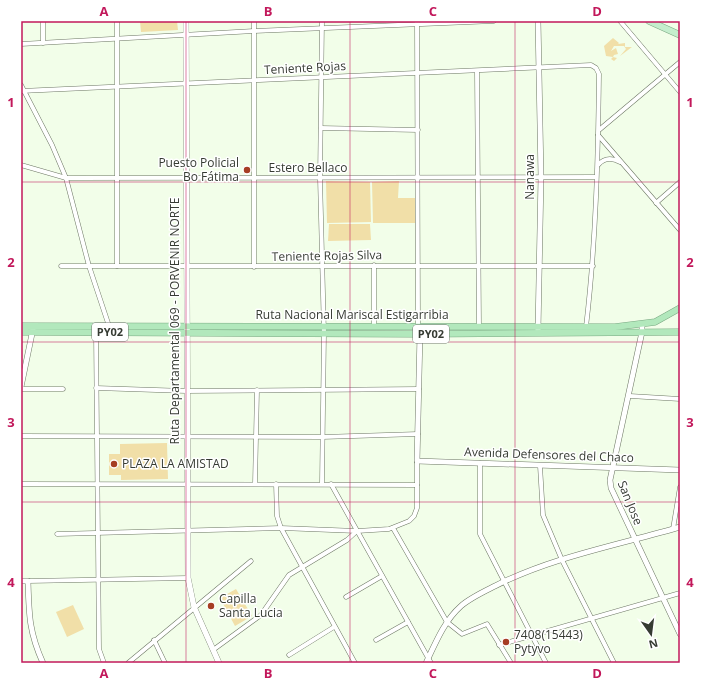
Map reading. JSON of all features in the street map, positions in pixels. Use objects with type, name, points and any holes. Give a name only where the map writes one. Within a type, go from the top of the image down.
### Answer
[{"type":"highway","name":"Ruta Nacional Mariscal Estigarribia","points":[[21,332],[33,329],[108,326],[324,333],[420,334],[538,330],[642,325],[659,320],[680,308]]},
{"type":"highway","points":[[659,320],[663,332]]},
{"type":"highway","name":"Ruta Nacional Mariscal Estigarribia","points":[[21,326],[33,329],[96,332],[323,325],[479,326],[538,330],[642,332]]},
{"type":"highway","name":"PY02","points":[[642,332],[680,332]]},
{"type":"main road","name":"Ruta Departamental 069 - PORVENIR NORTE","points":[[186,21],[186,437],[188,578],[194,607],[219,663]]},
{"type":"main road","points":[[649,21],[680,35]]},
{"type":"street","points":[[43,21],[43,43]]},
{"type":"street","points":[[117,21],[117,266]]},
{"type":"street","points":[[254,21],[254,267]]},
{"type":"street","points":[[322,21],[320,76],[320,178],[324,333],[322,484]]},
{"type":"street","points":[[21,44],[417,23],[494,21]]},
{"type":"street","name":"Nanawa","points":[[538,21],[541,177],[538,330]]},
{"type":"street","points":[[621,21],[680,92]]},
{"type":"street","points":[[417,23],[419,265],[418,326]]},
{"type":"street","points":[[586,327],[593,266],[598,133],[666,76],[680,62]]},
{"type":"street","name":"Teniente Rojas","points":[[23,90],[254,82],[320,76],[418,74],[591,65],[596,68],[599,74],[598,133]]},
{"type":"street","points":[[477,71],[480,265],[479,326]]},
{"type":"street","points":[[21,85],[52,145],[66,178],[89,266],[108,326]]},
{"type":"street","points":[[321,128],[418,130]]},
{"type":"street","points":[[598,133],[680,230]]},
{"type":"street","points":[[597,166],[602,161],[609,159],[622,162]]},
{"type":"street","name":"Estero Bellaco","points":[[21,165],[66,178],[320,178],[418,176],[596,177]]},
{"type":"street","points":[[656,203],[680,182]]},
{"type":"street","points":[[374,265],[374,326]]},
{"type":"street","name":"Teniente Rojas Silva","points":[[61,266],[593,266]]},
{"type":"street","name":"San Jose","points":[[642,325],[630,396],[610,480],[611,488],[634,540],[680,634]]},
{"type":"street","points":[[33,329],[21,388],[64,390]]},
{"type":"street","points":[[96,332],[99,649],[104,663]]},
{"type":"street","points":[[57,534],[281,528],[358,531],[393,528],[409,521],[414,516],[417,508],[420,334]]},
{"type":"street","points":[[96,388],[186,391],[419,389]]},
{"type":"street","points":[[255,484],[257,390]]},
{"type":"street","points":[[630,396],[680,399]]},
{"type":"street","points":[[21,436],[322,437],[418,434]]},
{"type":"street","name":"Avenida Defensores del Chaco","points":[[417,461],[680,470]]},
{"type":"street","points":[[480,463],[480,534],[546,663]]},
{"type":"street","points":[[540,466],[543,515],[562,560],[614,663]]},
{"type":"street","points":[[21,484],[187,486],[255,484],[417,485]]},
{"type":"street","points":[[276,484],[277,516],[281,528],[355,663]]},
{"type":"street","points":[[331,484],[408,622],[428,661]]},
{"type":"street","points":[[673,529],[680,487]]},
{"type":"street","points":[[428,661],[447,622],[461,606],[504,581],[526,571],[680,527]]},
{"type":"street","points":[[393,528],[447,622],[462,634],[487,624],[498,645],[511,663]]},
{"type":"street","points":[[213,650],[261,615],[290,575],[301,566],[347,540],[358,531]]},
{"type":"street","points":[[128,663],[251,560]]},
{"type":"street","points":[[346,597],[382,576]]},
{"type":"street","points":[[21,581],[188,578]]},
{"type":"street","points":[[28,581],[30,626],[41,662]]},
{"type":"street","points":[[498,645],[680,593]]},
{"type":"street","points":[[376,640],[408,622]]},
{"type":"street","points":[[289,655],[334,627]]},
{"type":"street","points":[[154,640],[165,663]]},
{"type":"shaded area","points":[[140,21],[177,21],[178,30],[141,32]]},
{"type":"shaded area","points":[[613,38],[619,43],[618,44],[625,43],[625,47],[632,47],[620,56],[626,49],[624,46],[614,46],[611,51],[616,48],[618,54],[614,55],[613,57],[606,56],[604,46]]},
{"type":"shaded area","points":[[613,57],[617,58],[614,61],[611,59]]},
{"type":"shaded area","points":[[326,181],[370,182],[371,222],[327,223]]},
{"type":"shaded area","points":[[399,181],[398,198],[415,198],[416,223],[373,223],[372,182]]},
{"type":"shaded area","points":[[329,224],[370,224],[371,240],[328,241]]},
{"type":"shaded area","points":[[167,443],[168,479],[121,480],[121,475],[109,475],[109,454],[120,454],[120,444]]},
{"type":"shaded area","points":[[236,589],[252,616],[235,626],[220,598]]},
{"type":"shaded area","points":[[73,605],[84,629],[67,637],[56,612]]},
{"type":"place","name":"Puesto Policial Bo Fátima","points":[[247,170]]},
{"type":"place","name":"PLAZA LA AMISTAD","points":[[114,464]]},
{"type":"place","name":"Capilla Santa Lucia","points":[[211,606]]},
{"type":"place","name":"7408(15443) Pytyvo","points":[[506,642]]}]
